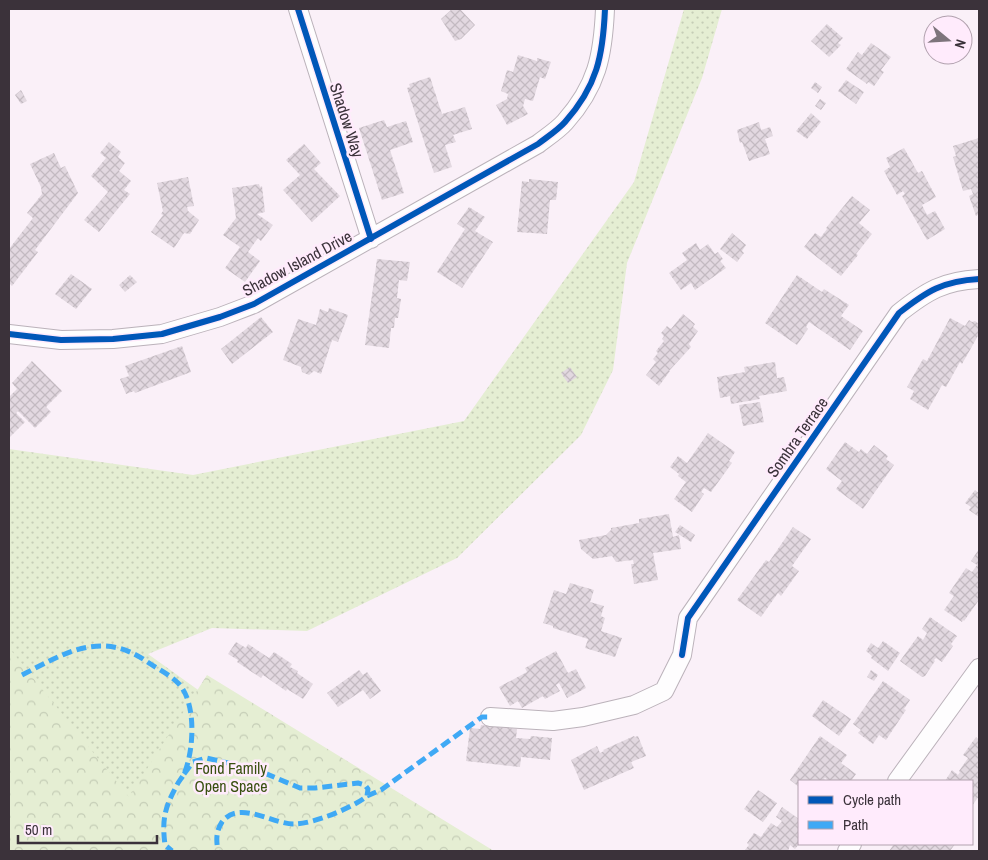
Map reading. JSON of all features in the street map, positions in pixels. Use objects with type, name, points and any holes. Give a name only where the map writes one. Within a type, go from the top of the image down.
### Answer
[{"type":"street","name":"Shadow Way","points":[[298,9],[371,239]]},
{"type":"street","name":"Shadow Island Drive","points":[[9,334],[61,340],[113,339],[162,334],[220,318],[254,304],[538,144],[564,123],[589,89],[597,71],[604,36],[604,9]]},
{"type":"street","name":"Sombra Terrace","points":[[490,717],[553,721],[583,717],[634,705],[664,691],[682,655],[688,618],[900,313],[922,295],[949,283],[979,279]]},
{"type":"street","points":[[898,780],[979,668]]},
{"type":"green space","points":[[684,9],[722,9],[702,78],[627,263],[613,370],[581,435],[457,558],[307,631],[212,628],[148,654],[357,804],[9,851],[9,449],[193,475],[464,421],[634,182]]},
{"type":"green space","name":"Fond Family Open Space","points":[[9,648],[129,797],[207,675],[494,851],[9,851]]},
{"type":"building","points":[[452,9],[460,9],[475,25],[461,39],[455,41],[441,19]]},
{"type":"building","points":[[827,24],[843,38],[838,43],[841,45],[829,57],[811,41]]},
{"type":"building","points":[[871,43],[891,57],[881,70],[884,72],[874,86],[868,82],[867,84],[846,69],[858,52],[862,55]]},
{"type":"building","points":[[518,55],[537,61],[537,58],[551,62],[545,79],[540,77],[533,101],[525,99],[523,106],[528,114],[507,125],[496,105],[507,99],[508,94],[501,91],[507,70],[513,72]]},
{"type":"building","points":[[430,77],[442,114],[465,107],[472,129],[453,135],[456,142],[445,145],[452,167],[434,173],[407,88],[410,87],[409,84]]},
{"type":"building","points":[[846,80],[864,92],[856,104],[838,91]]},
{"type":"building","points":[[815,82],[822,87],[818,93],[811,88]]},
{"type":"building","points":[[21,90],[27,101],[21,104],[15,95]]},
{"type":"building","points":[[820,99],[826,103],[821,110],[815,106]]},
{"type":"building","points":[[811,113],[821,122],[807,139],[796,131]]},
{"type":"building","points":[[384,120],[387,127],[406,121],[413,142],[390,150],[404,193],[382,200],[359,128]]},
{"type":"building","points":[[759,122],[761,130],[770,127],[773,136],[765,139],[770,154],[749,161],[742,142],[740,143],[737,130]]},
{"type":"building","points":[[979,138],[979,214],[976,216],[969,196],[973,194],[971,189],[963,191],[953,157],[956,156],[953,146]]},
{"type":"building","points":[[109,142],[121,152],[118,157],[125,163],[119,171],[131,181],[124,190],[130,194],[99,232],[84,220],[108,192],[91,176],[106,158],[100,153]]},
{"type":"building","points":[[304,144],[321,163],[314,169],[340,196],[312,222],[283,190],[300,175],[286,160]]},
{"type":"building","points":[[904,148],[918,173],[922,171],[936,197],[922,205],[927,215],[935,211],[945,229],[927,240],[902,196],[905,194],[903,191],[897,195],[884,171],[890,167],[886,158]]},
{"type":"building","points":[[54,153],[61,168],[65,166],[78,193],[35,250],[38,252],[12,286],[9,283],[9,249],[33,218],[27,213],[42,194],[41,187],[30,164]]},
{"type":"building","points":[[188,177],[194,206],[187,207],[188,211],[199,220],[190,234],[184,233],[174,248],[151,232],[163,215],[161,214],[163,211],[157,183]]},
{"type":"building","points":[[529,179],[558,182],[556,200],[550,200],[547,234],[517,232],[522,181],[529,182]]},
{"type":"building","points":[[259,184],[260,187],[262,186],[265,212],[257,214],[273,225],[261,241],[258,238],[248,252],[260,261],[245,282],[225,268],[240,247],[223,235],[236,218],[232,188]]},
{"type":"building","points":[[852,196],[870,210],[859,223],[872,234],[841,276],[804,247],[815,233],[821,237]]},
{"type":"building","points":[[469,207],[485,217],[475,231],[493,242],[462,288],[437,272],[465,229],[457,224]]},
{"type":"building","points":[[732,233],[746,245],[742,251],[744,253],[737,262],[720,249]]},
{"type":"building","points":[[696,243],[700,250],[708,244],[715,254],[718,252],[723,259],[720,261],[726,268],[695,290],[691,283],[681,290],[669,273],[687,260],[682,253]]},
{"type":"building","points":[[377,259],[410,262],[407,281],[399,280],[397,298],[401,299],[398,318],[395,318],[394,328],[391,328],[389,348],[365,345]]},
{"type":"building","points":[[71,274],[92,289],[76,309],[55,294]]},
{"type":"building","points":[[130,275],[137,282],[125,292],[119,285]]},
{"type":"building","points":[[797,275],[822,292],[824,289],[849,305],[841,316],[863,331],[850,350],[809,322],[806,327],[808,329],[797,345],[765,323]]},
{"type":"building","points":[[329,308],[348,315],[338,342],[332,340],[321,374],[314,371],[309,375],[302,372],[301,367],[283,360],[298,319],[316,325],[320,309],[328,312]]},
{"type":"building","points":[[683,314],[695,324],[693,327],[698,331],[689,344],[691,347],[669,371],[659,386],[646,375],[656,362],[653,359],[658,353],[656,351],[664,341],[662,339],[664,336],[661,333],[667,326],[671,329]]},
{"type":"building","points":[[261,317],[273,332],[232,364],[221,349]]},
{"type":"building","points":[[950,318],[965,326],[969,320],[975,321],[979,324],[979,334],[962,364],[960,362],[946,387],[942,385],[928,410],[910,399],[914,391],[907,387],[923,359],[927,361]]},
{"type":"building","points":[[182,346],[191,372],[135,393],[134,391],[126,394],[120,379],[129,376],[125,366]]},
{"type":"building","points":[[32,361],[62,391],[46,407],[51,412],[35,428],[18,411],[16,413],[25,422],[9,438],[9,397],[17,389],[12,383]]},
{"type":"building","points":[[775,362],[777,378],[784,377],[787,391],[759,396],[760,399],[731,404],[730,396],[720,398],[717,377],[745,372],[744,367]]},
{"type":"building","points":[[570,367],[577,377],[568,383],[561,373]]},
{"type":"building","points":[[760,402],[764,422],[743,426],[739,405]]},
{"type":"building","points":[[708,433],[735,452],[729,461],[732,463],[711,492],[704,488],[701,492],[704,494],[692,512],[674,499],[686,482],[670,467],[678,456],[687,463]]},
{"type":"building","points":[[845,442],[859,452],[861,449],[867,454],[874,445],[888,456],[886,459],[894,465],[863,509],[836,489],[842,481],[826,469]]},
{"type":"building","points":[[975,490],[979,493],[979,517],[969,510],[971,507],[965,503]]},
{"type":"building","points":[[669,514],[673,537],[679,535],[681,549],[653,553],[658,580],[634,584],[631,564],[634,564],[633,560],[616,562],[612,556],[593,559],[581,549],[579,540],[606,535],[611,528],[639,523],[639,519]]},
{"type":"building","points":[[680,525],[695,535],[691,542],[675,532]]},
{"type":"building","points":[[793,527],[811,539],[792,566],[799,571],[781,596],[778,593],[761,617],[737,600],[766,560],[769,562]]},
{"type":"building","points":[[979,549],[979,600],[962,622],[944,610],[954,596],[949,593],[966,568],[972,572],[977,565],[971,561]]},
{"type":"building","points":[[570,583],[594,590],[590,602],[604,606],[601,616],[605,618],[601,631],[622,638],[615,657],[585,648],[588,639],[543,623],[554,590],[566,594]]},
{"type":"building","points":[[930,617],[957,636],[951,644],[953,646],[942,662],[936,658],[925,676],[922,677],[900,661],[918,636],[923,640],[927,633],[922,629]]},
{"type":"building","points":[[883,641],[900,653],[888,671],[871,658],[872,656],[866,651],[871,643],[878,648]]},
{"type":"building","points":[[236,642],[246,648],[248,644],[269,658],[274,652],[292,664],[290,667],[298,671],[297,673],[313,684],[303,699],[287,689],[286,691],[263,675],[261,678],[237,662],[238,660],[228,654]]},
{"type":"building","points":[[556,651],[568,673],[576,669],[586,688],[567,698],[559,683],[556,685],[560,691],[545,699],[543,696],[522,708],[518,701],[510,706],[499,687],[527,672],[525,668]]},
{"type":"building","points":[[359,670],[363,675],[367,672],[381,691],[370,699],[363,690],[338,707],[327,693]]},
{"type":"building","points":[[871,670],[878,675],[874,681],[867,677]]},
{"type":"building","points":[[883,681],[910,700],[904,709],[906,710],[886,740],[879,735],[873,744],[858,733],[861,730],[853,724]]},
{"type":"building","points":[[823,700],[851,719],[839,736],[812,716]]},
{"type":"building","points":[[481,725],[517,729],[516,738],[530,739],[531,736],[552,738],[550,760],[521,757],[520,767],[466,761],[470,728],[480,729]]},
{"type":"building","points":[[634,736],[638,736],[646,756],[631,762],[634,768],[584,790],[571,760],[597,746],[600,753]]},
{"type":"building","points":[[820,736],[847,755],[841,763],[856,774],[852,780],[828,780],[825,778],[825,780],[798,780],[798,786],[790,780]]},
{"type":"building","points":[[976,737],[979,740],[979,796],[973,805],[973,780],[946,780],[952,770],[958,775],[968,758],[963,755]]},
{"type":"building","points":[[758,790],[777,803],[763,822],[744,809]]},
{"type":"building","points":[[782,807],[798,818],[798,845],[795,849],[790,845],[788,851],[744,851],[754,833],[761,837],[771,823],[777,827],[782,821],[776,817]]},
{"type":"building","points":[[893,845],[954,845],[950,851],[889,851]]},
{"type":"marked path","points":[[22,675],[68,653],[98,646],[114,647],[130,652],[167,674],[178,683],[184,691],[191,714],[192,740],[184,774],[166,809],[165,845],[172,851]]},
{"type":"marked path","points":[[367,796],[381,790],[482,717],[490,717]]},
{"type":"marked path","points":[[184,774],[193,762],[206,758],[255,769],[300,788],[358,783],[365,785],[368,789],[367,796],[353,805],[322,818],[303,823],[287,823],[247,813],[229,816],[222,822],[218,832],[218,851]]},
{"type":"cycle path","points":[[298,9],[371,239]]},
{"type":"cycle path","points":[[9,334],[61,340],[113,339],[162,334],[220,317],[254,304],[538,144],[559,128],[576,109],[591,83],[600,56],[605,9]]},
{"type":"cycle path","points":[[682,655],[688,618],[899,313],[927,293],[945,285],[979,279]]}]
